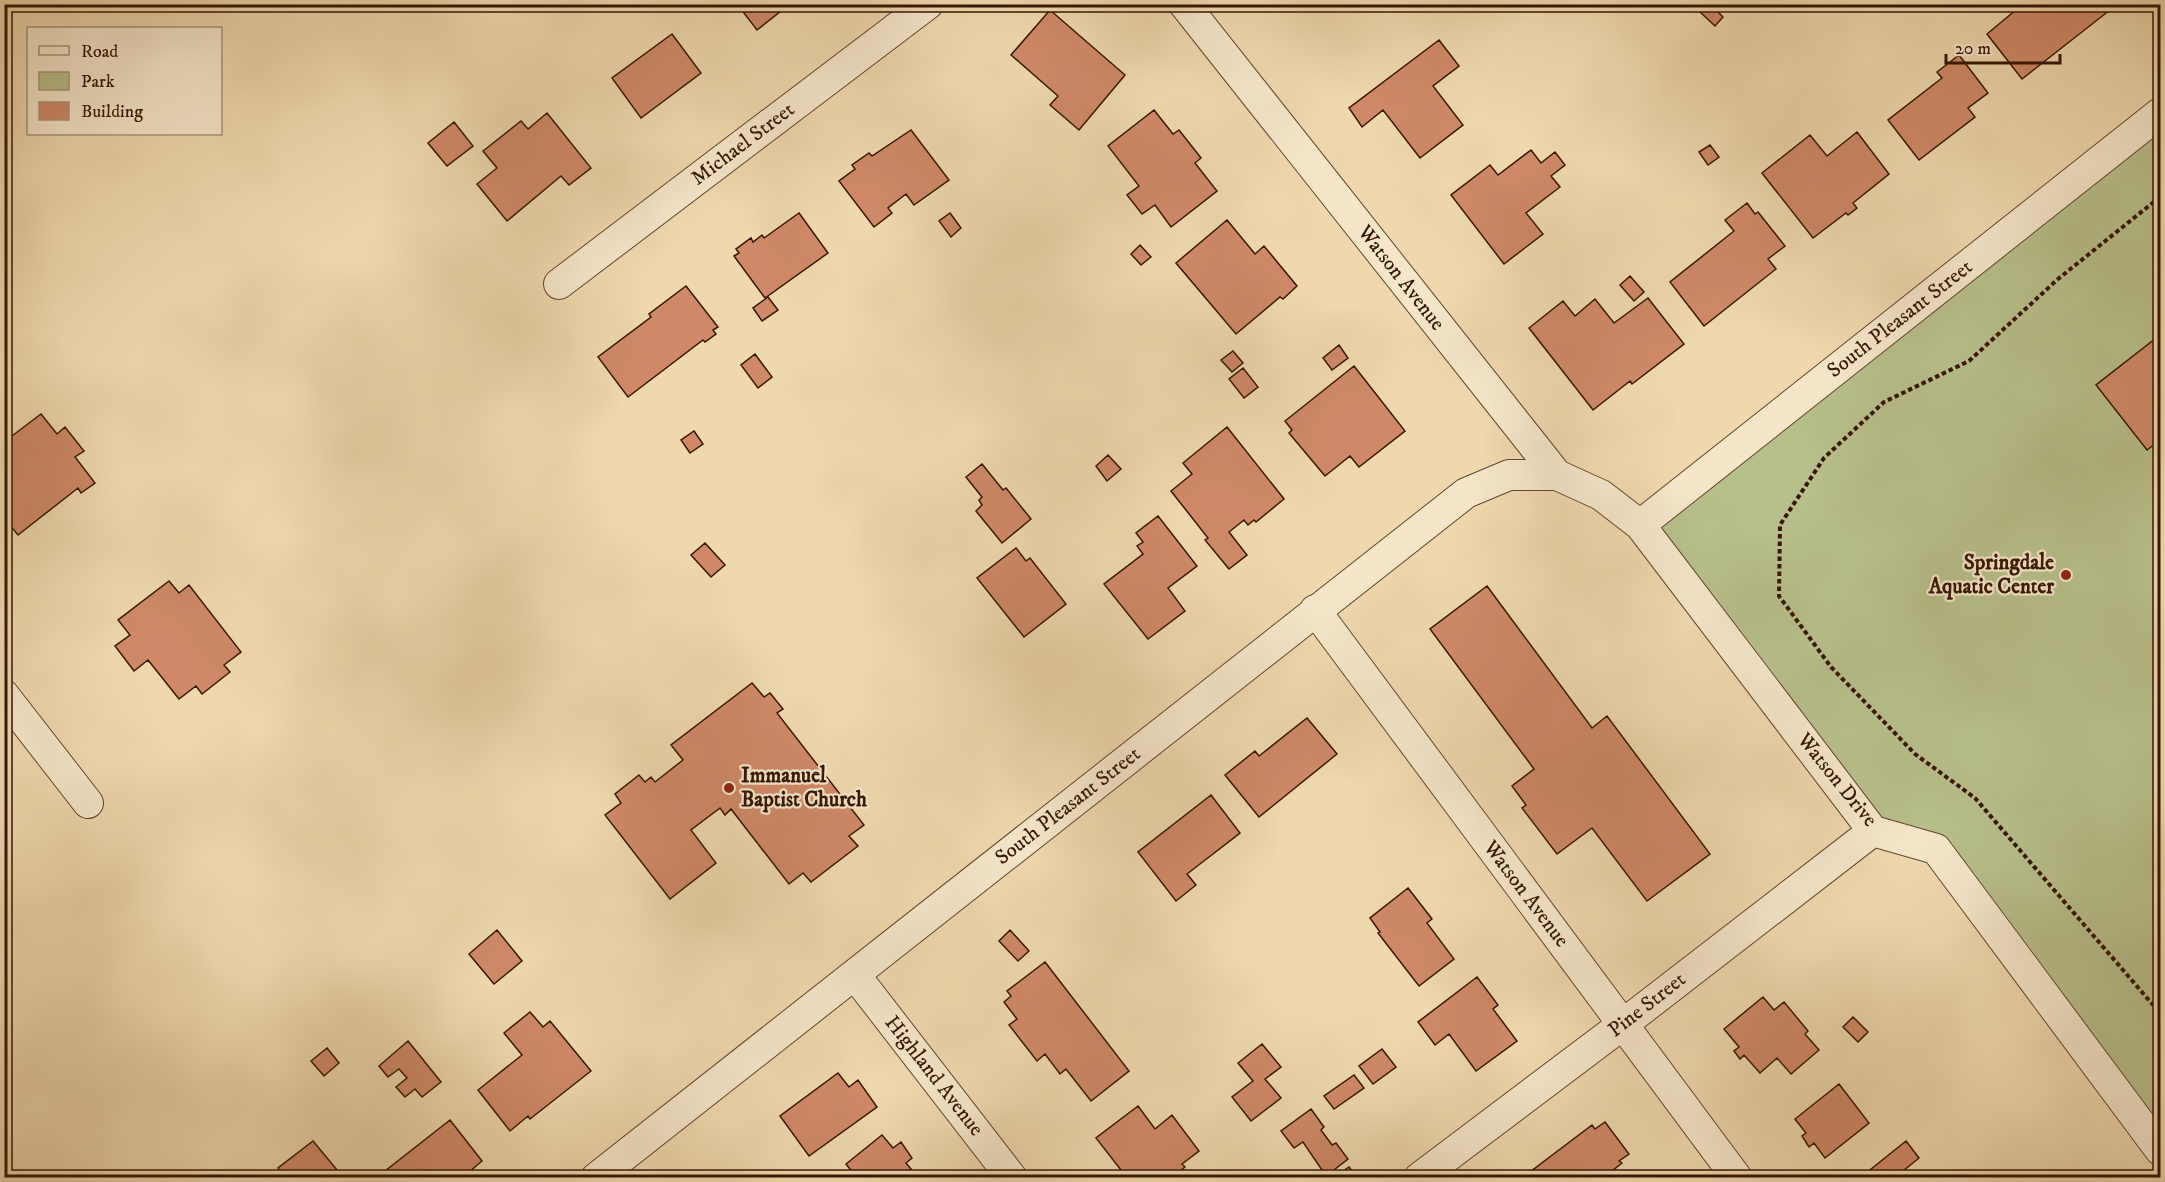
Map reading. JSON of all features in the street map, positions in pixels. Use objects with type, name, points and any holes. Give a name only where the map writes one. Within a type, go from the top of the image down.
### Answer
[{"type":"street","name":"Michael Street","points":[[559,284],[928,4]]},
{"type":"street","name":"Watson Avenue","points":[[1184,4],[1557,475],[1601,495],[1640,525]]},
{"type":"street","name":"South Pleasant Street","points":[[1640,525],[2160,113]]},
{"type":"street","name":"South Pleasant Street","points":[[596,1178],[1466,493],[1509,475],[1557,475]]},
{"type":"street","name":"Watson Drive","points":[[1640,525],[1873,831],[1936,849],[2160,1150]]},
{"type":"street","name":"Watson Avenue","points":[[1315,610],[1737,1178]]},
{"type":"street","points":[[4,695],[88,803]]},
{"type":"street","name":"Pine Street","points":[[1419,1178],[1873,831]]},
{"type":"street","name":"Highland Avenue","points":[[855,975],[1012,1178]]},
{"type":"path","points":[[2160,197],[2058,279],[1969,361],[1884,402],[1824,458],[1780,525],[1779,596],[1831,667],[1915,754],[1975,798],[2160,1013]]},
{"type":"green space","points":[[2160,113],[2160,1150],[1936,849],[1873,831],[1640,525]]},
{"type":"building","points":[[737,4],[790,4],[757,30]]},
{"type":"building","points":[[1707,4],[1710,4],[1723,17],[1715,26],[1700,12]]},
{"type":"building","points":[[2023,4],[2105,4],[2110,10],[2022,79],[1987,34]]},
{"type":"building","points":[[1050,10],[1125,75],[1079,130],[1050,105],[1058,96],[1011,55]]},
{"type":"building","points":[[672,34],[701,73],[641,118],[612,78]]},
{"type":"building","points":[[1439,40],[1459,66],[1433,86],[1463,125],[1420,158],[1383,110],[1362,127],[1349,108]]},
{"type":"building","points":[[1959,55],[1988,93],[1968,108],[1975,117],[1919,160],[1888,120],[1942,78],[1937,72]]},
{"type":"building","points":[[1154,110],[1173,134],[1179,130],[1201,158],[1195,163],[1217,191],[1171,227],[1155,205],[1142,214],[1127,195],[1139,186],[1108,146]]},
{"type":"building","points":[[547,113],[591,168],[569,185],[561,176],[507,221],[477,184],[497,168],[483,151],[521,121],[528,129]]},
{"type":"building","points":[[454,122],[473,146],[447,166],[428,143]]},
{"type":"building","points":[[911,130],[949,180],[914,205],[906,194],[888,208],[892,213],[874,227],[839,181],[855,169],[852,165],[869,153],[872,156]]},
{"type":"building","points":[[1857,132],[1889,174],[1853,203],[1857,208],[1848,215],[1846,213],[1813,238],[1762,173],[1810,135],[1827,156]]},
{"type":"building","points":[[1710,145],[1719,157],[1708,165],[1699,152]]},
{"type":"building","points":[[1531,150],[1541,163],[1555,152],[1565,165],[1551,176],[1560,187],[1526,213],[1543,234],[1504,264],[1451,195],[1490,165],[1498,175]]},
{"type":"building","points":[[1747,203],[1755,214],[1758,212],[1785,246],[1768,259],[1776,269],[1704,326],[1670,282],[1734,231],[1725,220]]},
{"type":"building","points":[[799,213],[828,253],[765,298],[734,256],[739,253],[736,249],[751,238],[753,242],[762,235],[764,238]]},
{"type":"building","points":[[950,213],[961,228],[951,237],[939,221]]},
{"type":"building","points":[[1227,220],[1255,254],[1264,246],[1297,286],[1283,299],[1280,297],[1236,334],[1176,263]]},
{"type":"building","points":[[1140,245],[1151,257],[1141,265],[1131,254]]},
{"type":"building","points":[[1630,276],[1644,292],[1634,301],[1620,285]]},
{"type":"building","points":[[686,286],[718,327],[713,330],[716,334],[705,342],[703,340],[628,397],[598,357],[651,317],[649,314]]},
{"type":"building","points":[[768,297],[778,310],[762,321],[753,308]]},
{"type":"building","points":[[1648,298],[1684,344],[1632,384],[1630,381],[1593,410],[1529,328],[1563,301],[1575,316],[1595,299],[1614,323]]},
{"type":"building","points":[[2160,335],[2160,440],[2147,450],[2096,385]]},
{"type":"building","points":[[1339,345],[1348,358],[1332,370],[1323,358]]},
{"type":"building","points":[[1233,351],[1243,363],[1232,372],[1221,360]]},
{"type":"building","points":[[755,354],[772,377],[758,388],[741,365]]},
{"type":"building","points":[[1354,366],[1405,431],[1359,467],[1350,456],[1325,476],[1289,433],[1292,430],[1285,421]]},
{"type":"building","points":[[1243,368],[1258,387],[1244,398],[1229,379]]},
{"type":"building","points":[[41,414],[57,434],[65,427],[84,451],[75,457],[95,483],[81,493],[78,488],[18,535],[6,520],[4,522],[4,442]]},
{"type":"building","points":[[1227,427],[1284,499],[1256,522],[1254,520],[1248,525],[1244,520],[1229,532],[1247,555],[1229,569],[1205,540],[1208,538],[1171,491],[1192,474],[1183,463]]},
{"type":"building","points":[[694,431],[703,444],[690,453],[681,440]]},
{"type":"building","points":[[1108,455],[1121,469],[1107,481],[1096,466]]},
{"type":"building","points":[[982,464],[1003,490],[1006,488],[1031,519],[1002,543],[976,511],[982,505],[979,500],[982,497],[966,477]]},
{"type":"building","points":[[1158,516],[1197,566],[1168,588],[1185,611],[1148,639],[1104,584],[1143,554],[1137,546],[1143,542],[1136,533]]},
{"type":"building","points":[[705,543],[725,565],[711,577],[691,555]]},
{"type":"building","points":[[1016,548],[1026,561],[1030,558],[1066,604],[1024,637],[977,578]]},
{"type":"building","points":[[169,581],[179,593],[189,585],[241,652],[224,665],[230,672],[202,694],[196,686],[179,699],[148,660],[134,671],[115,646],[130,635],[118,620]]},
{"type":"building","points":[[1487,586],[1592,728],[1607,716],[1710,854],[1647,901],[1592,828],[1557,854],[1522,808],[1526,805],[1512,786],[1534,769],[1430,629]]},
{"type":"building","name":"Immanuel Baptist Church","points":[[752,683],[764,697],[770,693],[783,709],[777,713],[864,825],[849,836],[858,846],[811,882],[803,873],[789,884],[731,809],[725,815],[720,808],[691,830],[716,863],[670,899],[605,815],[621,803],[615,794],[639,775],[645,782],[651,777],[655,782],[683,760],[671,745]]},
{"type":"building","points":[[1307,718],[1337,754],[1259,817],[1225,775],[1255,751],[1259,756]]},
{"type":"building","points":[[1211,795],[1240,833],[1187,874],[1196,885],[1176,901],[1138,852]]},
{"type":"building","points":[[1408,888],[1432,919],[1427,923],[1454,959],[1419,986],[1378,933],[1380,932],[1370,918]]},
{"type":"building","points":[[497,930],[522,961],[494,984],[469,954]]},
{"type":"building","points":[[1010,930],[1029,951],[1018,961],[999,941]]},
{"type":"building","points":[[1045,962],[1129,1071],[1091,1101],[1066,1069],[1060,1074],[1045,1054],[1037,1061],[1009,1025],[1017,1019],[1004,1002],[1011,996],[1007,991]]},
{"type":"building","points":[[1477,977],[1498,1005],[1493,1009],[1517,1041],[1476,1071],[1449,1034],[1435,1045],[1418,1022]]},
{"type":"building","points":[[1763,997],[1774,1010],[1784,1002],[1808,1031],[1805,1034],[1819,1050],[1791,1074],[1777,1058],[1760,1073],[1744,1055],[1740,1059],[1734,1051],[1739,1047],[1724,1029]]},
{"type":"building","points":[[530,1012],[543,1027],[550,1021],[591,1071],[530,1119],[528,1116],[510,1131],[478,1090],[522,1055],[504,1033]]},
{"type":"building","points":[[1853,1017],[1868,1032],[1858,1042],[1843,1027]]},
{"type":"building","points":[[408,1041],[441,1082],[422,1097],[415,1089],[405,1097],[396,1087],[407,1078],[399,1069],[388,1077],[379,1066]]},
{"type":"building","points":[[1262,1044],[1281,1067],[1265,1079],[1281,1098],[1251,1121],[1232,1097],[1253,1081],[1238,1063]]},
{"type":"building","points":[[327,1048],[339,1063],[324,1076],[311,1061]]},
{"type":"building","points":[[1382,1049],[1396,1067],[1373,1084],[1359,1066]]},
{"type":"building","points":[[838,1073],[849,1087],[858,1080],[877,1107],[809,1156],[780,1116]]},
{"type":"building","points":[[1354,1075],[1364,1088],[1334,1109],[1324,1096]]},
{"type":"building","points":[[1839,1084],[1869,1123],[1825,1158],[1814,1143],[1809,1147],[1802,1136],[1806,1133],[1795,1119]]},
{"type":"building","points":[[1138,1106],[1155,1129],[1172,1115],[1199,1151],[1182,1164],[1185,1167],[1171,1178],[1120,1178],[1116,1173],[1121,1170],[1096,1138]]},
{"type":"building","points":[[1311,1109],[1324,1127],[1321,1130],[1332,1145],[1336,1143],[1348,1159],[1326,1176],[1303,1142],[1294,1148],[1281,1131]]},
{"type":"building","points":[[450,1120],[482,1161],[462,1178],[382,1178],[380,1175]]},
{"type":"building","points":[[1605,1122],[1629,1154],[1619,1161],[1622,1163],[1603,1178],[1534,1178],[1530,1172],[1592,1125],[1595,1129]]},
{"type":"building","points":[[882,1135],[893,1148],[901,1142],[912,1158],[906,1163],[916,1175],[913,1178],[857,1178],[846,1164]]},
{"type":"building","points":[[313,1141],[337,1170],[327,1178],[286,1178],[278,1168]]},
{"type":"building","points":[[1906,1141],[1919,1158],[1897,1176],[1898,1178],[1860,1178]]},
{"type":"building","points":[[1349,1167],[1357,1178],[1333,1178]]},
{"type":"place","name":"Springdale Aquatic Center","points":[[2066,575]]},
{"type":"place","name":"Immanuel Baptist Church","points":[[729,788]]}]
